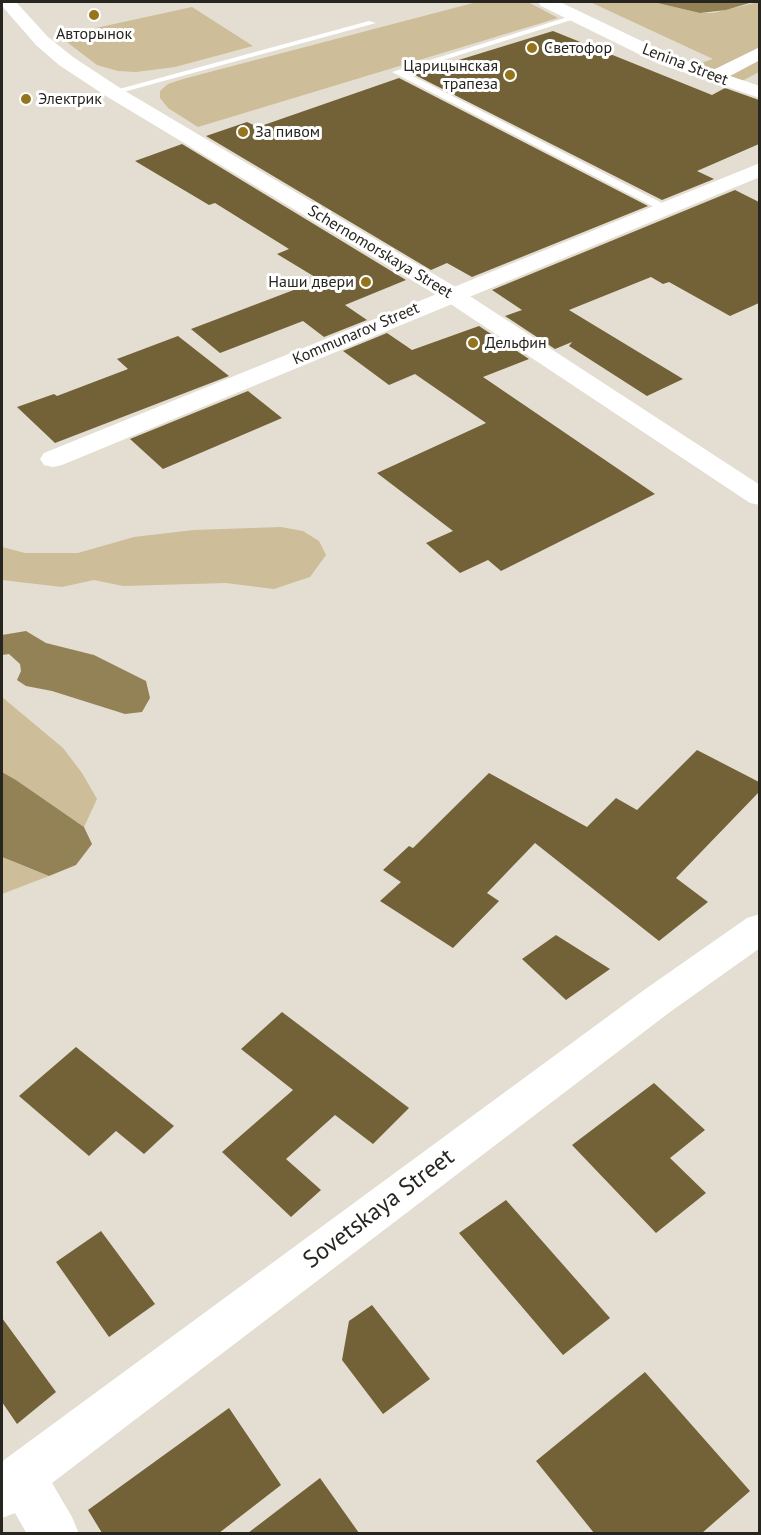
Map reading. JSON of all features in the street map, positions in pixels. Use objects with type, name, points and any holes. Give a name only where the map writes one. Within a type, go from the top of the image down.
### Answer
[{"type":"street","name":"Sсhernomorskaya Street","points":[[7,2],[42,41],[66,61],[113,92],[451,294],[759,497]]},
{"type":"street","name":"Lenina Street","points":[[547,2],[658,56],[759,92]]},
{"type":"street","points":[[714,77],[759,52]]},
{"type":"street","name":"Kommunarov Street","points":[[53,459],[759,169]]},
{"type":"street","name":"Sovetskaya Street","points":[[11,1486],[657,1001],[759,928]]},
{"type":"street","points":[[11,1486],[55,1533]]},
{"type":"lane","points":[[577,17],[397,72],[664,208]]},
{"type":"lane","points":[[113,92],[372,23]]},
{"type":"shaded area","points":[[477,2],[528,2],[558,18],[198,127],[168,108],[160,98],[160,91],[168,84],[183,79]]},
{"type":"shaded area","points":[[590,2],[653,2],[700,13],[713,13],[759,2],[759,72],[742,81],[695,65],[713,59]]},
{"type":"shaded area","points":[[653,2],[753,2],[726,10],[700,13]]},
{"type":"shaded area","points":[[192,7],[253,46],[175,67],[136,72],[118,71],[97,65],[59,36]]},
{"type":"shaded area","points":[[281,527],[303,531],[319,541],[326,555],[310,577],[274,589],[226,583],[123,586],[94,580],[62,587],[2,580],[2,547],[25,553],[78,553],[134,537],[194,530]]},
{"type":"shaded area","points":[[26,631],[46,643],[94,655],[146,681],[150,698],[142,712],[125,714],[52,691],[26,686],[17,680],[21,671],[20,664],[9,654],[2,655],[2,635]]},
{"type":"shaded area","points":[[2,697],[63,748],[82,773],[97,799],[84,827],[2,772]]},
{"type":"shaded area","points":[[2,772],[84,827],[92,844],[76,865],[49,876],[2,857]]},
{"type":"shaded area","points":[[2,857],[21,865],[49,876],[2,894]]},
{"type":"building","points":[[553,31],[712,95],[725,88],[759,100],[759,144],[697,171],[714,179],[662,200],[413,74]]},
{"type":"building","points":[[399,78],[648,206],[472,277],[447,263],[431,270],[206,136],[247,122],[258,127]]},
{"type":"building","points":[[182,144],[406,280],[345,305],[367,320],[324,337],[303,321],[220,353],[191,329],[320,280],[277,254],[289,249],[215,203],[209,205],[135,161]]},
{"type":"building","points":[[735,190],[759,202],[759,303],[730,316],[669,282],[663,284],[651,277],[569,310],[683,379],[647,396],[569,346],[572,342],[555,349],[505,316],[522,310],[492,290]]},
{"type":"building","points":[[479,326],[529,359],[483,377],[655,494],[501,571],[488,560],[460,573],[426,543],[453,531],[377,473],[486,423],[415,374],[389,385],[343,351],[387,333],[412,350]]},
{"type":"building","points":[[178,336],[229,376],[55,443],[17,407],[54,394],[57,396],[128,369],[117,359]]},
{"type":"building","points":[[248,391],[282,418],[163,469],[130,439]]},
{"type":"building","points":[[697,750],[759,782],[759,792],[676,878],[708,902],[659,941],[535,843],[487,893],[499,901],[453,948],[380,901],[401,882],[383,870],[409,846],[413,848],[489,773],[587,827],[616,798],[637,810]]},
{"type":"building","points":[[556,935],[610,969],[566,1000],[522,959]]},
{"type":"building","points":[[282,1012],[409,1108],[373,1144],[335,1115],[286,1159],[321,1190],[291,1217],[222,1152],[293,1090],[241,1049]]},
{"type":"building","points":[[76,1047],[174,1126],[144,1154],[116,1131],[89,1156],[19,1096]]},
{"type":"building","points":[[654,1083],[705,1130],[670,1158],[706,1193],[656,1233],[572,1145]]},
{"type":"building","points":[[506,1200],[610,1318],[563,1355],[459,1233]]},
{"type":"building","points":[[101,1231],[155,1304],[109,1337],[56,1262]]},
{"type":"building","points":[[372,1305],[430,1379],[383,1414],[342,1360],[349,1321]]},
{"type":"building","points":[[2,1318],[56,1392],[17,1424],[2,1402]]},
{"type":"building","points":[[645,1372],[750,1491],[702,1533],[594,1533],[536,1461]]},
{"type":"building","points":[[229,1408],[281,1485],[219,1533],[102,1533],[88,1510]]},
{"type":"building","points":[[320,1478],[359,1533],[248,1533]]},
{"type":"place","name":"Авторынок","points":[[94,15]]},
{"type":"place","name":"Светофор","points":[[532,48]]},
{"type":"place","name":"Царицынская трапеза","points":[[510,75]]},
{"type":"place","name":"Электрик","points":[[26,99]]},
{"type":"place","name":"За пивом","points":[[243,132]]},
{"type":"place","name":"Наши двери","points":[[366,282]]},
{"type":"place","name":"Дельфин","points":[[473,343]]}]
